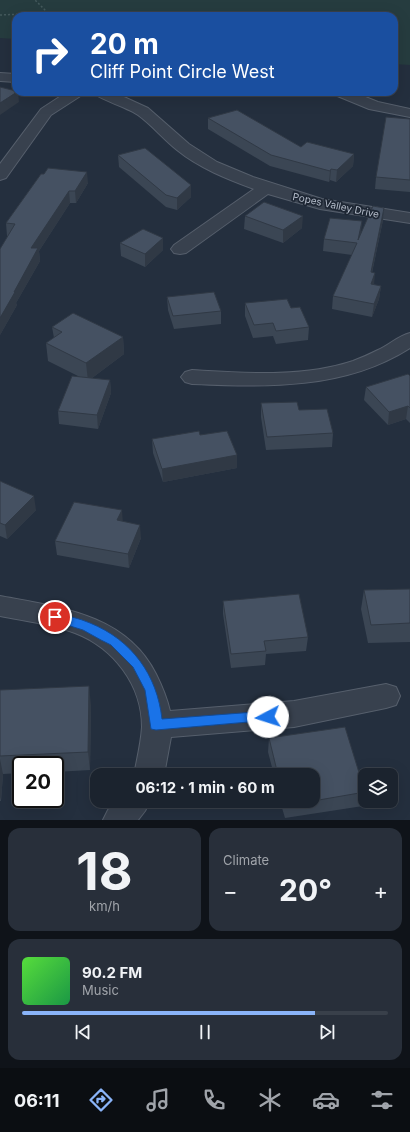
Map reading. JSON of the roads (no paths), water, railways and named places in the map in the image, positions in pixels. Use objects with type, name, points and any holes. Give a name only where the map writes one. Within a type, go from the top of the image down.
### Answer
[{"type":"street","points":[[0,77],[12,78]]},
{"type":"street","points":[[0,174],[46,112],[71,96]]},
{"type":"street","name":"Popes Valley Drive","points":[[110,96],[143,111],[183,147],[211,165],[266,188],[320,204],[410,218]]},
{"type":"street","points":[[350,96],[374,106],[410,113]]},
{"type":"street","points":[[180,249],[266,188]]},
{"type":"street","points":[[192,377],[278,379],[334,372],[382,358],[410,339]]},
{"type":"street","points":[[0,606],[55,617],[87,626],[115,642],[137,664],[151,690],[156,718],[155,749],[151,768]]},
{"type":"street","points":[[156,725],[294,714],[386,696]]},
{"type":"street","points":[[118,820],[128,808]]}]
